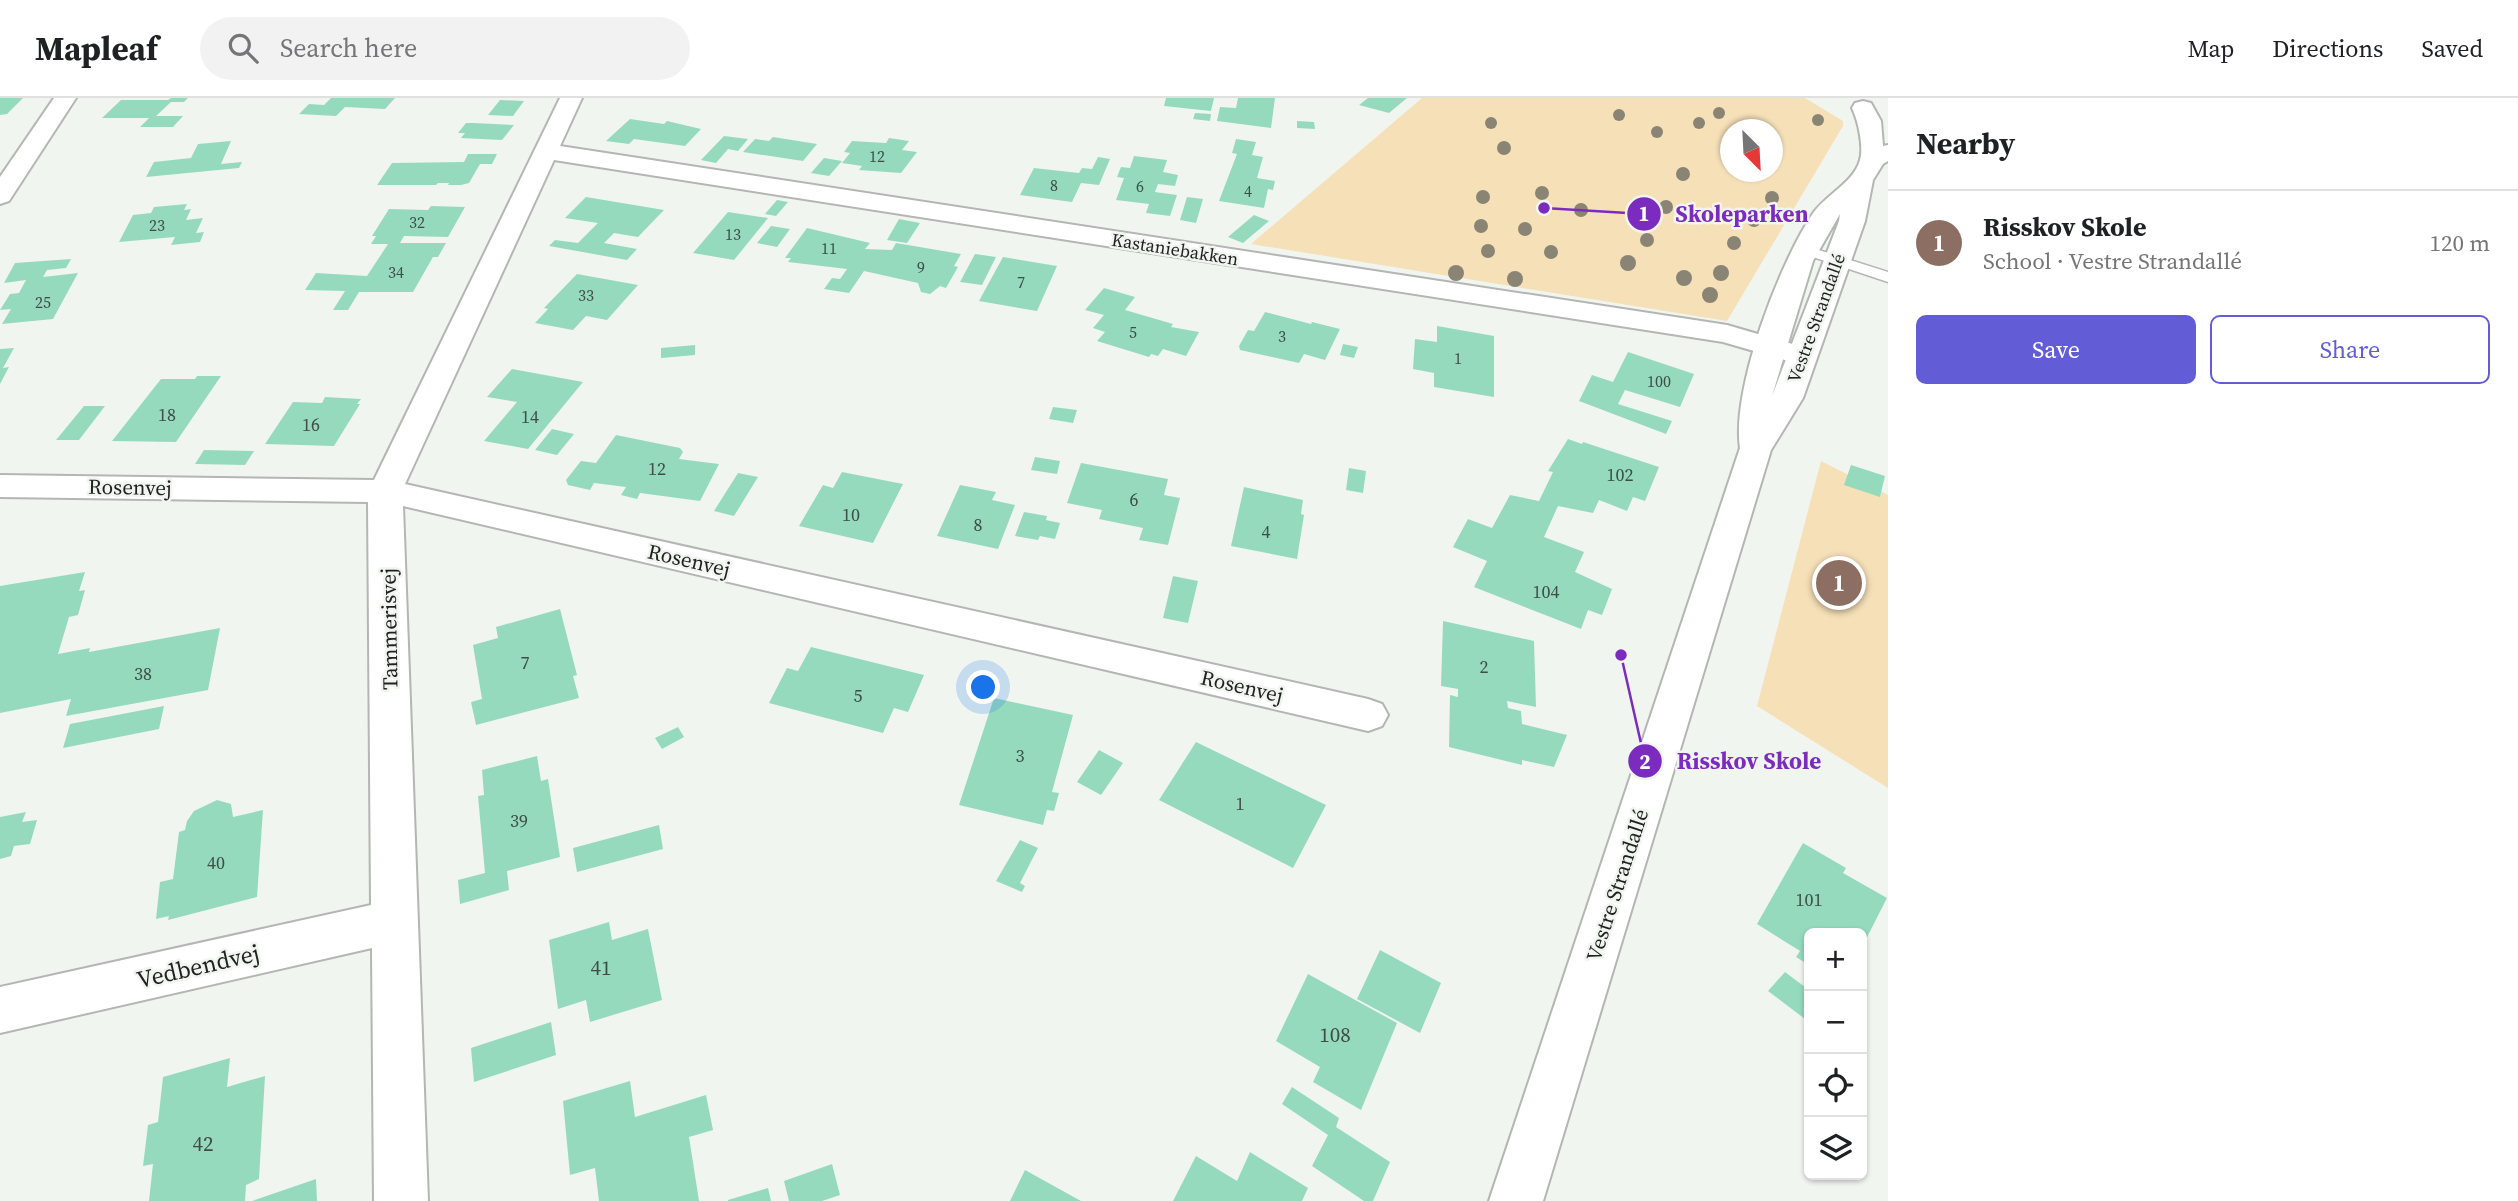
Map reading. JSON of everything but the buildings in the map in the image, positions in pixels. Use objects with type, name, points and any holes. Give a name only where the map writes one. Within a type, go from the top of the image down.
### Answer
[{"type":"street","points":[[0,196],[65,98]]},
{"type":"street","name":"Tammerisvej","points":[[401,1201],[385,491],[571,98]]},
{"type":"street","points":[[1853,103],[1888,116]]},
{"type":"street","name":"Vestre Strandallé","points":[[1517,1201],[1755,450],[1787,398],[1836,259],[1874,164],[1869,141],[1873,130],[1872,121],[1853,103]]},
{"type":"street","name":"Kastaniebakken","points":[[545,151],[1727,334],[1802,356]]},
{"type":"street","name":"Vestre Strandallé","points":[[1755,450],[1757,388],[1796,269],[1826,214],[1874,164]]},
{"type":"street","name":"Rosenvej","points":[[0,486],[385,491],[1368,715]]},
{"type":"street","name":"Vedbendvej","points":[[0,1010],[396,921]]},
{"type":"lane","points":[[1806,250],[1888,277]]},
{"type":"shaded area","points":[[1422,98],[1805,98],[1843,121],[1843,126],[1727,321],[1251,244]]},
{"type":"shaded area","points":[[1821,461],[1888,495],[1888,788],[1757,706]]},
{"type":"place","name":"Skoleparken","points":[[1544,208]]},
{"type":"place","name":"Risskov Skole","points":[[1839,583]]},
{"type":"place","name":"Risskov Skole","points":[[1621,655]]}]
